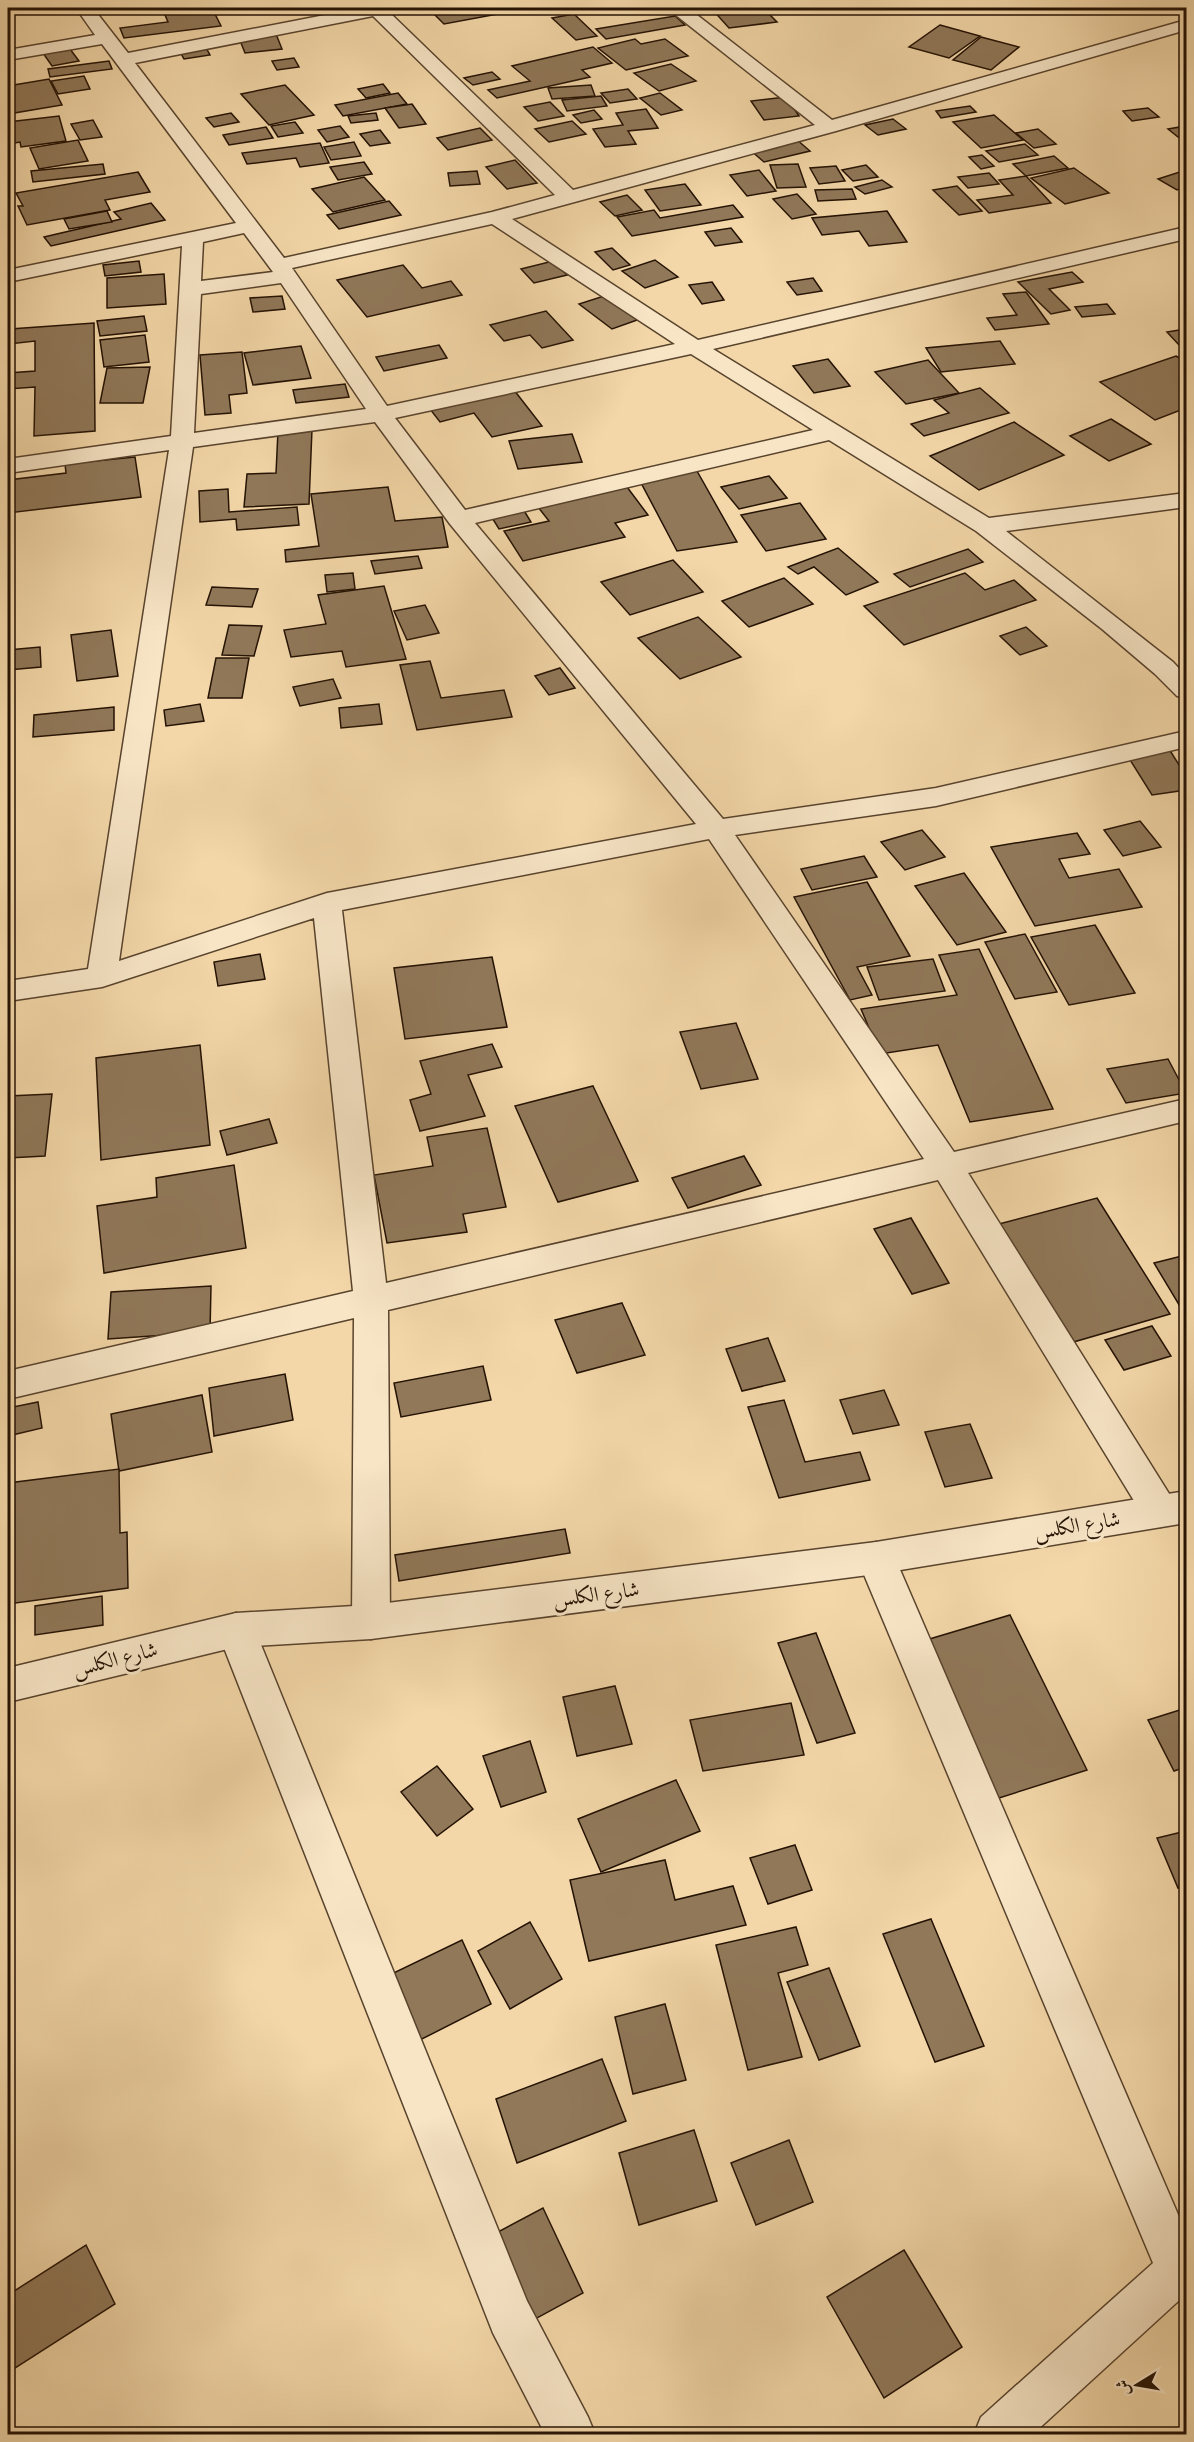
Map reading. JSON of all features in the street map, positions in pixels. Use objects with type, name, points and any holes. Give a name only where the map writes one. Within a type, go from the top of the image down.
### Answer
[{"type":"street","points":[[84,8],[283,271],[381,414],[459,519],[716,829],[947,1167],[1173,1509]]},
{"type":"street","points":[[122,60],[379,8],[568,196]]},
{"type":"street","points":[[678,8],[829,127]]},
{"type":"street","points":[[191,289],[283,271],[495,217],[829,127],[1186,25]]},
{"type":"street","points":[[8,55],[106,38]]},
{"type":"street","points":[[495,217],[694,346],[985,526],[1120,631],[1186,690]]},
{"type":"street","points":[[8,276],[249,226]]},
{"type":"street","points":[[8,466],[381,414],[694,346],[1186,233]]},
{"type":"street","points":[[102,977],[182,443],[193,237]]},
{"type":"street","points":[[459,519],[834,432]]},
{"type":"street","points":[[985,526],[1186,501]]},
{"type":"street","points":[[8,991],[102,977],[327,903],[716,829],[936,797],[1186,740]]},
{"type":"street","points":[[327,903],[371,1301],[371,1622]]},
{"type":"street","points":[[8,1385],[1186,1110]]},
{"type":"street","name":"شارع الكلس","points":[[8,1685],[236,1630],[371,1622],[876,1558],[1173,1509]]},
{"type":"street","points":[[876,1558],[1183,2269],[998,2434]]},
{"type":"street","points":[[236,1630],[510,2316],[571,2434]]},
{"type":"building","points":[[162,8],[233,8],[213,10],[221,26],[124,38],[120,28],[168,22]]},
{"type":"building","points":[[428,8],[530,8],[444,24]]},
{"type":"building","points":[[570,8],[599,8],[578,13]]},
{"type":"building","points":[[711,8],[763,8],[777,22],[729,28]]},
{"type":"building","points":[[1143,8],[1169,8],[1171,9],[1154,13]]},
{"type":"building","points":[[574,14],[597,36],[576,40],[552,18]]},
{"type":"building","points":[[675,16],[685,25],[606,39],[596,29]]},
{"type":"building","points":[[940,25],[980,36],[949,58],[909,47]]},
{"type":"building","points":[[276,34],[282,49],[245,53],[239,38]]},
{"type":"building","points":[[981,37],[1019,47],[991,70],[953,60]]},
{"type":"building","points":[[635,39],[641,44],[665,39],[688,56],[626,70],[598,48]]},
{"type":"building","points":[[205,46],[210,55],[184,59],[179,50]]},
{"type":"building","points":[[593,47],[612,63],[582,70],[590,77],[497,98],[488,90],[530,81],[512,66]]},
{"type":"building","points":[[70,49],[79,61],[52,66],[43,53]]},
{"type":"building","points":[[294,58],[299,67],[277,70],[272,61]]},
{"type":"building","points":[[109,61],[112,69],[50,77],[48,69]]},
{"type":"building","points":[[671,64],[696,81],[659,91],[634,73]]},
{"type":"building","points":[[492,72],[500,79],[473,85],[464,78]]},
{"type":"building","points":[[84,76],[90,89],[58,94],[51,81]]},
{"type":"building","points":[[49,79],[62,105],[8,114],[8,86]]},
{"type":"building","points":[[383,84],[390,93],[366,98],[358,89]]},
{"type":"building","points":[[285,85],[314,115],[269,125],[241,94]]},
{"type":"building","points":[[591,85],[595,96],[552,99],[548,88]]},
{"type":"building","points":[[628,89],[637,99],[610,103],[601,93]]},
{"type":"building","points":[[398,93],[407,104],[343,116],[335,105]]},
{"type":"building","points":[[660,93],[682,110],[661,115],[640,98]]},
{"type":"building","points":[[601,96],[607,106],[567,111],[562,100]]},
{"type":"building","points":[[786,97],[799,116],[764,120],[751,101]]},
{"type":"building","points":[[550,102],[564,116],[538,121],[524,107]]},
{"type":"building","points":[[412,104],[426,124],[399,128],[385,108]]},
{"type":"building","points":[[970,106],[976,112],[941,118],[936,111]]},
{"type":"building","points":[[1148,108],[1159,117],[1132,121],[1123,111]]},
{"type":"building","points":[[646,109],[658,128],[628,131],[636,144],[605,147],[593,129],[623,125],[616,113]]},
{"type":"building","points":[[594,110],[602,119],[581,123],[573,115]]},
{"type":"building","points":[[231,113],[239,122],[214,127],[206,118]]},
{"type":"building","points":[[376,113],[378,120],[351,123],[348,116]]},
{"type":"building","points":[[994,115],[1023,140],[981,148],[953,122]]},
{"type":"building","points":[[59,116],[66,141],[21,147],[20,142],[8,144],[8,122]]},
{"type":"building","points":[[893,119],[906,129],[878,135],[865,125]]},
{"type":"building","points":[[93,120],[102,137],[80,140],[71,124]]},
{"type":"building","points":[[572,121],[586,134],[549,142],[535,129]]},
{"type":"building","points":[[295,122],[303,133],[278,137],[271,126]]},
{"type":"building","points":[[340,126],[349,137],[327,142],[318,130]]},
{"type":"building","points":[[1186,126],[1186,136],[1178,137],[1168,129]]},
{"type":"building","points":[[266,127],[273,138],[229,145],[223,135]]},
{"type":"building","points":[[480,128],[492,140],[448,150],[437,138]]},
{"type":"building","points":[[1038,129],[1056,144],[1034,148],[1016,133]]},
{"type":"building","points":[[380,130],[390,143],[370,146],[360,134]]},
{"type":"building","points":[[796,139],[810,151],[764,162],[750,150]]},
{"type":"building","points":[[78,140],[88,161],[39,169],[30,148]]},
{"type":"building","points":[[354,142],[361,156],[331,160],[324,147]]},
{"type":"building","points":[[320,143],[329,163],[300,167],[296,158],[247,164],[242,153]]},
{"type":"building","points":[[1025,144],[1038,155],[999,162],[986,151]]},
{"type":"building","points":[[982,155],[994,166],[981,169],[969,157]]},
{"type":"building","points":[[1054,156],[1068,168],[1026,176],[1013,164]]},
{"type":"building","points":[[515,160],[537,183],[507,189],[486,167]]},
{"type":"building","points":[[364,162],[372,174],[338,180],[330,167]]},
{"type":"building","points":[[103,164],[105,174],[33,182],[31,171]]},
{"type":"building","points":[[798,164],[806,187],[777,188],[770,165]]},
{"type":"building","points":[[866,165],[878,177],[853,181],[842,170]]},
{"type":"building","points":[[836,166],[845,181],[819,184],[810,168]]},
{"type":"building","points":[[1074,168],[1109,193],[1065,204],[1031,178]]},
{"type":"building","points":[[759,170],[776,191],[747,196],[730,175]]},
{"type":"building","points":[[1186,170],[1186,186],[1177,190],[1158,179]]},
{"type":"building","points":[[477,171],[480,184],[450,186],[448,173]]},
{"type":"building","points":[[138,172],[150,192],[105,200],[110,210],[27,225],[18,206],[23,206],[16,193]]},
{"type":"building","points":[[989,173],[999,184],[968,188],[958,177]]},
{"type":"building","points":[[1026,176],[1051,203],[989,213],[977,200],[1013,195],[999,180]]},
{"type":"building","points":[[364,177],[385,200],[333,212],[312,189]]},
{"type":"building","points":[[882,180],[892,187],[865,194],[855,187]]},
{"type":"building","points":[[685,184],[701,205],[660,211],[645,190]]},
{"type":"building","points":[[957,186],[982,211],[959,215],[933,190]]},
{"type":"building","points":[[852,189],[856,199],[818,201],[815,190]]},
{"type":"building","points":[[797,194],[816,214],[792,219],[773,199]]},
{"type":"building","points":[[627,195],[642,210],[615,216],[600,202]]},
{"type":"building","points":[[389,201],[401,215],[339,229],[327,215]]},
{"type":"building","points":[[151,203],[165,220],[51,246],[44,237],[121,219],[114,212]]},
{"type":"building","points":[[733,205],[743,217],[632,236],[617,217],[654,210],[660,218]]},
{"type":"building","points":[[107,211],[112,222],[69,229],[64,219]]},
{"type":"building","points":[[887,211],[907,242],[869,246],[859,231],[822,235],[812,218]]},
{"type":"building","points":[[731,228],[742,242],[715,246],[705,232]]},
{"type":"building","points":[[612,248],[630,265],[613,270],[595,252]]},
{"type":"building","points":[[655,260],[678,277],[645,288],[622,271]]},
{"type":"building","points":[[139,261],[141,272],[105,276],[103,265]]},
{"type":"building","points":[[553,261],[567,275],[534,283],[521,269]]},
{"type":"building","points":[[403,265],[422,288],[451,281],[462,295],[367,317],[337,280]]},
{"type":"building","points":[[1072,272],[1083,282],[1049,289],[1070,310],[1051,314],[1018,282]]},
{"type":"building","points":[[164,274],[166,304],[107,308],[107,278]]},
{"type":"building","points":[[813,278],[822,291],[797,295],[787,282]]},
{"type":"building","points":[[712,282],[724,300],[702,304],[689,285]]},
{"type":"building","points":[[1026,292],[1049,324],[995,330],[987,318],[1017,315],[1003,294]]},
{"type":"building","points":[[607,295],[640,319],[612,329],[579,304]]},
{"type":"building","points":[[282,296],[285,309],[253,312],[250,298]]},
{"type":"building","points":[[1107,304],[1115,314],[1082,317],[1075,307]]},
{"type":"building","points":[[546,311],[573,340],[542,348],[530,335],[504,341],[490,325]]},
{"type":"building","points":[[144,316],[147,331],[100,336],[97,321]]},
{"type":"building","points":[[94,323],[95,431],[34,436],[35,387],[8,389],[8,373],[35,371],[35,341],[9,344],[10,329]]},
{"type":"building","points":[[1186,329],[1186,345],[1180,346],[1167,332]]},
{"type":"building","points":[[145,335],[149,362],[104,367],[100,340]]},
{"type":"building","points":[[1000,341],[1015,364],[941,372],[926,348]]},
{"type":"building","points":[[439,345],[447,358],[384,371],[376,357]]},
{"type":"building","points":[[301,346],[311,378],[253,385],[244,353]]},
{"type":"building","points":[[242,352],[247,393],[229,395],[231,413],[205,415],[200,355]]},
{"type":"building","points":[[1176,356],[1186,362],[1186,408],[1155,420],[1100,382]]},
{"type":"building","points":[[828,359],[850,386],[814,393],[793,366]]},
{"type":"building","points":[[928,360],[959,393],[906,404],[875,372]]},
{"type":"building","points":[[150,367],[143,403],[100,403],[107,368]]},
{"type":"building","points":[[345,384],[349,397],[296,403],[293,390]]},
{"type":"building","points":[[980,388],[1009,413],[924,436],[911,424],[949,413],[934,400]]},
{"type":"building","points":[[514,390],[542,426],[492,437],[474,413],[440,422],[430,409]]},
{"type":"building","points":[[1111,419],[1151,444],[1109,461],[1070,436]]},
{"type":"building","points":[[1014,422],[1064,455],[979,490],[930,456]]},
{"type":"building","points":[[312,429],[309,504],[244,507],[247,474],[276,473],[278,431]]},
{"type":"building","points":[[572,434],[582,462],[518,469],[509,441]]},
{"type":"building","points":[[135,457],[141,497],[8,513],[8,480],[66,473],[65,464]]},
{"type":"building","points":[[697,471],[737,542],[677,551],[639,479]]},
{"type":"building","points":[[769,476],[787,498],[739,509],[721,487]]},
{"type":"building","points":[[388,487],[395,521],[442,517],[448,547],[286,562],[285,550],[319,546],[311,494]]},
{"type":"building","points":[[627,487],[648,515],[615,523],[625,537],[523,561],[504,531],[549,521],[538,507]]},
{"type":"building","points":[[228,489],[229,512],[297,507],[299,525],[237,530],[236,519],[200,522],[199,491]]},
{"type":"building","points":[[800,503],[826,539],[766,551],[741,515]]},
{"type":"building","points":[[523,509],[531,522],[499,529],[491,516]]},
{"type":"building","points":[[838,548],[878,582],[846,595],[814,567],[798,574],[788,567]]},
{"type":"building","points":[[968,549],[983,562],[910,587],[894,574]]},
{"type":"building","points":[[418,556],[422,568],[375,574],[371,561]]},
{"type":"building","points":[[673,560],[703,592],[630,615],[601,582]]},
{"type":"building","points":[[353,573],[355,589],[327,592],[325,575]]},
{"type":"building","points":[[965,573],[985,590],[1014,580],[1036,600],[904,645],[864,606]]},
{"type":"building","points":[[784,578],[813,604],[749,627],[722,601]]},
{"type":"building","points":[[384,586],[406,659],[346,667],[342,651],[291,657],[284,630],[326,624],[318,595]]},
{"type":"building","points":[[212,587],[258,589],[252,607],[206,605]]},
{"type":"building","points":[[425,605],[439,633],[407,640],[394,611]]},
{"type":"building","points":[[698,617],[741,657],[680,679],[638,638]]},
{"type":"building","points":[[229,625],[262,626],[254,656],[222,655]]},
{"type":"building","points":[[1026,627],[1047,646],[1020,655],[1000,636]]},
{"type":"building","points":[[111,630],[118,676],[77,681],[71,635]]},
{"type":"building","points":[[40,647],[41,667],[8,670],[8,650]]},
{"type":"building","points":[[216,658],[249,658],[242,698],[208,698]]},
{"type":"building","points":[[430,661],[441,698],[504,690],[512,717],[417,730],[400,665]]},
{"type":"building","points":[[560,668],[575,688],[549,695],[535,676]]},
{"type":"building","points":[[333,679],[341,698],[300,706],[293,687]]},
{"type":"building","points":[[200,704],[204,721],[166,726],[164,710]]},
{"type":"building","points":[[379,704],[382,724],[341,728],[339,708]]},
{"type":"building","points":[[114,707],[114,730],[33,737],[34,715]]},
{"type":"building","points":[[1169,749],[1186,776],[1186,790],[1152,795],[1127,755]]},
{"type":"building","points":[[1140,821],[1161,847],[1123,856],[1104,830]]},
{"type":"building","points":[[922,830],[945,857],[905,870],[881,842]]},
{"type":"building","points":[[1077,833],[1090,854],[1059,859],[1069,878],[1119,869],[1142,907],[1035,926],[991,847]]},
{"type":"building","points":[[864,856],[877,877],[812,890],[801,869]]},
{"type":"building","points":[[964,873],[1006,932],[957,945],[915,886]]},
{"type":"building","points":[[867,882],[910,956],[857,967],[872,995],[850,1000],[794,897]]},
{"type":"building","points":[[1095,925],[1135,993],[1069,1005],[1031,937]]},
{"type":"building","points":[[1025,934],[1057,992],[1015,999],[985,942]]},
{"type":"building","points":[[979,949],[1053,1109],[970,1122],[938,1045],[880,1054],[861,1009],[957,995],[939,955]]},
{"type":"building","points":[[260,954],[265,979],[218,986],[214,962]]},
{"type":"building","points":[[492,957],[507,1027],[405,1039],[394,968]]},
{"type":"building","points":[[933,959],[945,991],[879,1000],[867,967]]},
{"type":"building","points":[[736,1023],[758,1079],[701,1089],[680,1032]]},
{"type":"building","points":[[492,1044],[502,1067],[468,1075],[485,1116],[420,1131],[410,1100],[431,1094],[420,1061]]},
{"type":"building","points":[[200,1045],[210,1145],[101,1160],[96,1058]]},
{"type":"building","points":[[1168,1059],[1186,1093],[1126,1103],[1107,1069]]},
{"type":"building","points":[[593,1086],[638,1181],[558,1202],[515,1106]]},
{"type":"building","points":[[52,1094],[45,1156],[8,1158],[8,1096]]},
{"type":"building","points":[[269,1119],[277,1143],[227,1155],[220,1131]]},
{"type":"building","points":[[487,1128],[506,1207],[463,1214],[467,1232],[387,1243],[374,1175],[433,1166],[427,1137]]},
{"type":"building","points":[[744,1156],[761,1185],[688,1208],[672,1178]]},
{"type":"building","points":[[234,1165],[246,1248],[104,1273],[97,1206],[157,1197],[156,1178]]},
{"type":"building","points":[[1097,1198],[1170,1314],[1070,1343],[999,1224]]},
{"type":"building","points":[[911,1218],[949,1283],[912,1294],[874,1229]]},
{"type":"building","points":[[1186,1255],[1186,1312],[1184,1313],[1154,1263]]},
{"type":"building","points":[[211,1286],[210,1332],[108,1339],[111,1292]]},
{"type":"building","points":[[622,1303],[645,1355],[577,1373],[555,1320]]},
{"type":"building","points":[[1152,1326],[1171,1356],[1124,1370],[1105,1340]]},
{"type":"building","points":[[768,1338],[785,1381],[742,1391],[726,1349]]},
{"type":"building","points":[[483,1366],[491,1400],[401,1417],[394,1383]]},
{"type":"building","points":[[285,1374],[293,1420],[214,1436],[209,1388]]},
{"type":"building","points":[[884,1390],[899,1425],[853,1434],[840,1400]]},
{"type":"building","points":[[202,1395],[212,1452],[119,1471],[111,1414]]},
{"type":"building","points":[[784,1400],[805,1462],[860,1452],[870,1480],[779,1498],[748,1407]]},
{"type":"building","points":[[38,1402],[42,1428],[8,1436],[8,1408]]},
{"type":"building","points":[[970,1424],[992,1478],[945,1487],[925,1432]]},
{"type":"building","points":[[119,1469],[120,1533],[127,1532],[128,1588],[8,1604],[8,1483]]},
{"type":"building","points":[[565,1529],[570,1553],[399,1581],[395,1555]]},
{"type":"building","points":[[102,1596],[103,1625],[35,1635],[35,1606]]},
{"type":"building","points":[[1010,1615],[1087,1770],[980,1804],[906,1646]]},
{"type":"building","points":[[816,1633],[855,1733],[817,1743],[778,1643]]},
{"type":"building","points":[[615,1686],[632,1744],[577,1756],[563,1697]]},
{"type":"building","points":[[791,1703],[804,1755],[703,1771],[690,1720]]},
{"type":"building","points":[[1186,1708],[1186,1767],[1174,1771],[1148,1720]]},
{"type":"building","points":[[530,1741],[546,1792],[501,1807],[483,1756]]},
{"type":"building","points":[[437,1766],[473,1809],[437,1836],[401,1792]]},
{"type":"building","points":[[676,1780],[700,1831],[601,1872],[578,1819]]},
{"type":"building","points":[[1186,1831],[1186,1886],[1178,1888],[1157,1838]]},
{"type":"building","points":[[795,1845],[812,1890],[768,1904],[750,1858]]},
{"type":"building","points":[[665,1860],[675,1900],[733,1886],[746,1925],[589,1961],[570,1880]]},
{"type":"building","points":[[931,1919],[984,2046],[935,2062],[883,1934]]},
{"type":"building","points":[[530,1922],[562,1979],[510,2009],[478,1951]]},
{"type":"building","points":[[796,1927],[808,1965],[778,1973],[802,2057],[748,2070],[716,1945]]},
{"type":"building","points":[[462,1940],[491,2004],[410,2045],[381,1979]]},
{"type":"building","points":[[829,1968],[860,2046],[819,2060],[787,1982]]},
{"type":"building","points":[[665,2004],[686,2080],[633,2094],[615,2017]]},
{"type":"building","points":[[602,2059],[626,2121],[517,2163],[496,2099]]},
{"type":"building","points":[[694,2130],[717,2201],[639,2225],[619,2153]]},
{"type":"building","points":[[789,2140],[813,2202],[756,2225],[731,2163]]},
{"type":"building","points":[[543,2208],[583,2293],[502,2337],[464,2250]]},
{"type":"building","points":[[86,2245],[115,2304],[9,2372],[8,2295]]},
{"type":"building","points":[[904,2250],[962,2347],[884,2398],[827,2297]]}]
